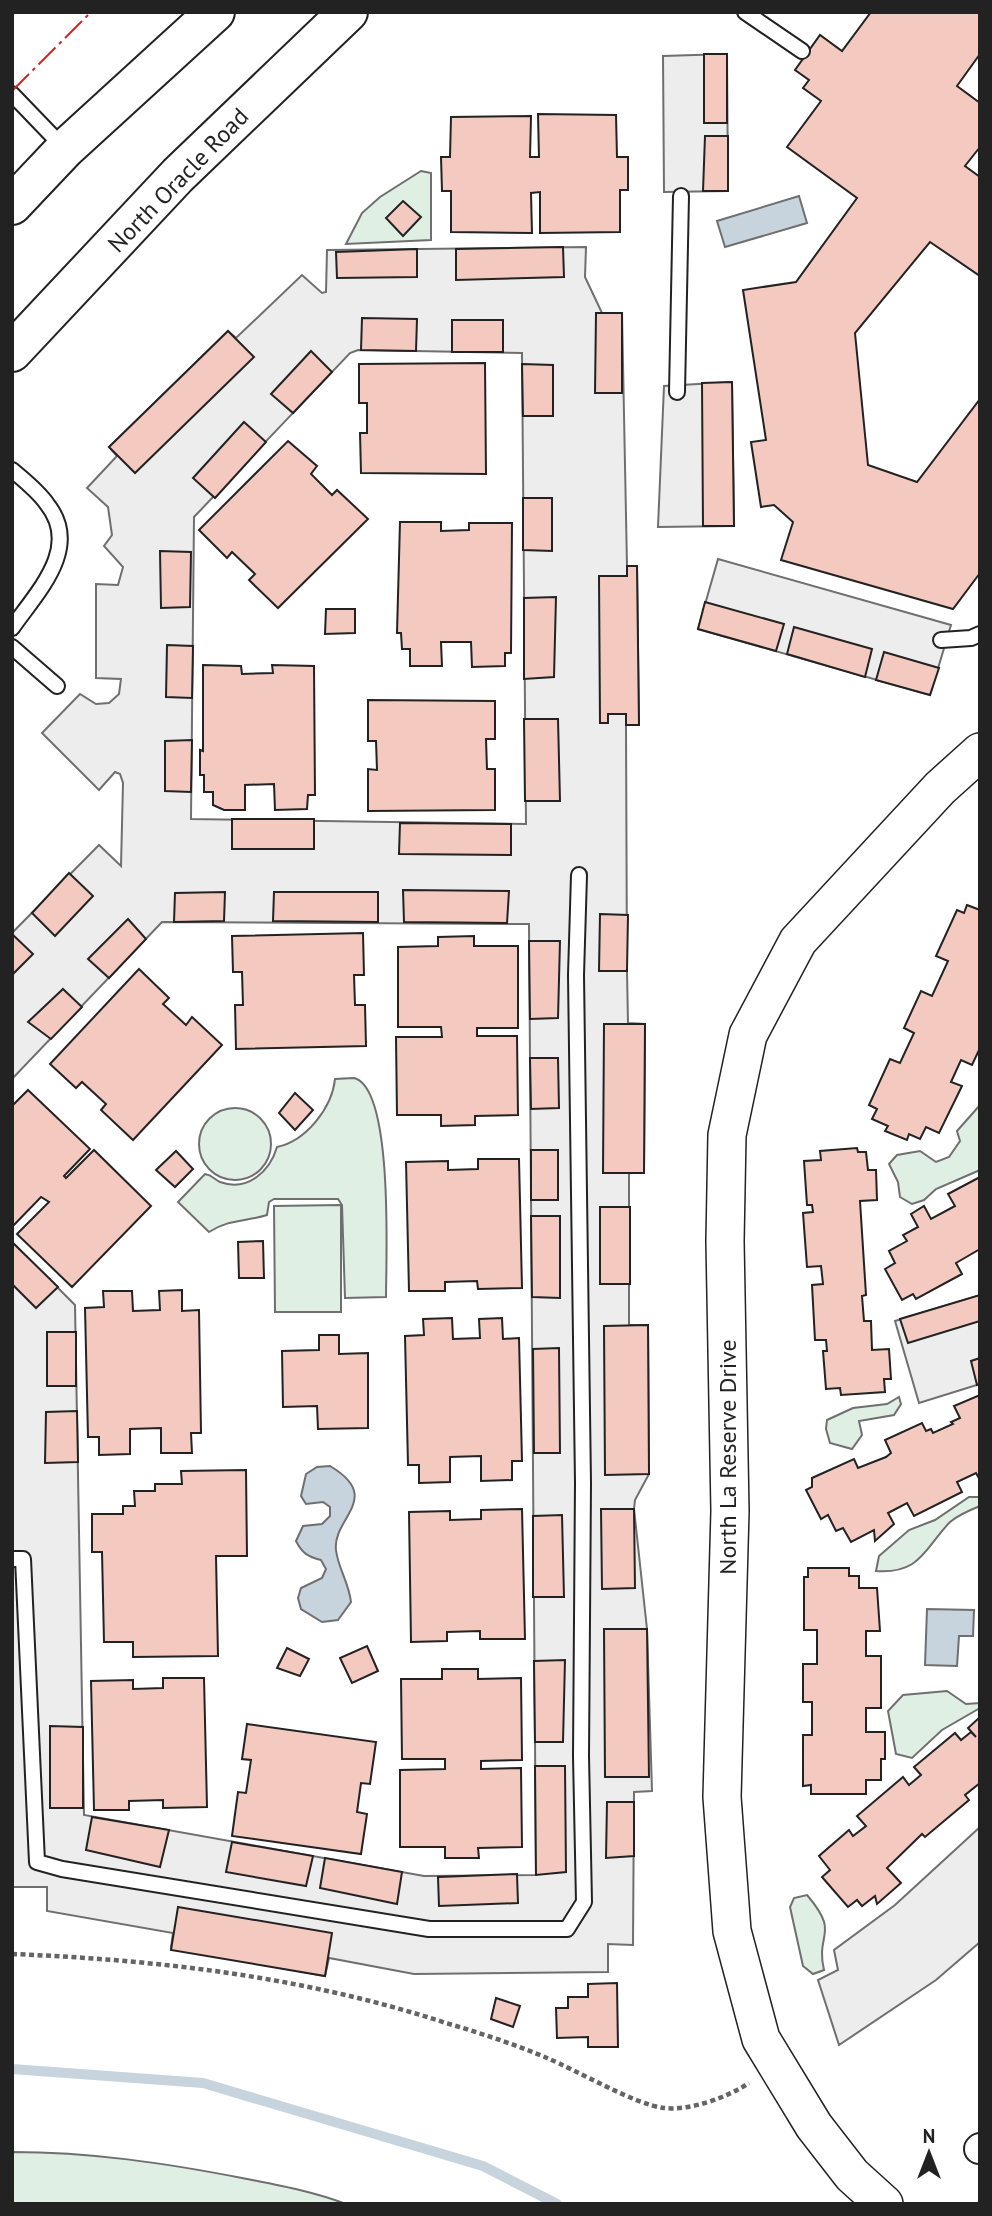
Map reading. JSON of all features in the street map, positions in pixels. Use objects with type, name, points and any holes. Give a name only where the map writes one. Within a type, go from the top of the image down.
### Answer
[{"type":"highway","points":[[12,205],[65,149],[215,12]]},
{"type":"highway","name":"North Oracle Road","points":[[12,352],[178,175],[348,12]]},
{"type":"street","name":"North La Reserve Drive","points":[[884,2204],[852,2175],[814,2126],[761,2039],[732,1931],[722,1797],[730,1511],[725,1241],[727,1135],[748,1035],[799,941],[940,788],[980,752]]},
{"type":"lane","points":[[745,12],[802,51]]},
{"type":"lane","points":[[12,94],[65,149]]},
{"type":"lane","points":[[677,391],[681,196]]},
{"type":"lane","points":[[12,470],[48,504],[59,525],[60,549],[56,566],[12,628]]},
{"type":"lane","points":[[941,640],[971,638],[980,634]]},
{"type":"lane","points":[[12,647],[57,686]]},
{"type":"lane","points":[[17,1559],[18,1617],[37,1862],[62,1869],[429,1929],[567,1929],[584,1902],[580,1756],[583,1470],[576,975],[579,874]]},
{"type":"path","points":[[12,1954],[130,1959],[206,1968],[283,1980],[366,1999],[545,2057],[664,2109],[715,2101],[753,2081]]},
{"type":"green space","points":[[421,171],[431,173],[431,240],[346,244],[362,213],[380,197]]},
{"type":"green space","points":[[354,1078],[367,1089],[376,1111],[382,1142],[386,1215],[386,1297],[345,1298],[342,1205],[338,1199],[274,1199],[269,1202],[267,1215],[230,1223],[209,1232],[178,1202],[205,1174],[230,1184],[248,1182],[256,1177],[269,1164],[277,1147],[298,1138],[316,1122],[329,1101],[335,1079]]},
{"type":"green space","points":[[980,1105],[980,1170],[936,1189],[924,1200],[912,1204],[900,1197],[898,1182],[889,1164],[897,1155],[920,1151],[936,1162],[949,1157],[960,1141],[957,1131]]},
{"type":"green space","points":[[235,1108],[255,1114],[265,1124],[271,1144],[265,1164],[255,1174],[235,1180],[215,1174],[205,1164],[199,1144],[205,1124],[215,1114]]},
{"type":"green space","points":[[341,1205],[341,1312],[275,1312],[274,1206]]},
{"type":"green space","points":[[899,1397],[901,1404],[894,1415],[859,1421],[862,1435],[852,1449],[830,1443],[826,1429],[827,1420],[853,1408],[887,1404]]},
{"type":"green space","points":[[969,1497],[980,1497],[980,1506],[950,1522],[920,1558],[903,1568],[876,1571],[879,1556],[909,1530],[935,1520]]},
{"type":"green space","points":[[947,1691],[966,1704],[980,1703],[980,1708],[942,1730],[912,1758],[896,1754],[888,1711],[903,1695]]},
{"type":"green space","points":[[807,1895],[823,1918],[825,1926],[822,1948],[824,1970],[813,1974],[803,1966],[790,1907],[794,1898]]},
{"type":"green space","points":[[12,2152],[99,2156],[185,2168],[294,2189],[346,2204],[12,2204]]},
{"type":"shaded area","points":[[727,54],[728,191],[664,192],[663,56]]},
{"type":"shaded area","points":[[799,196],[807,223],[725,247],[717,221]]},
{"type":"shaded area","points":[[586,247],[585,277],[602,313],[622,313],[627,566],[637,566],[639,725],[626,725],[628,1023],[645,1024],[644,1173],[629,1173],[629,1325],[648,1325],[649,1474],[635,1500],[634,1509],[647,1629],[652,1791],[634,1792],[633,1945],[608,1944],[608,1972],[414,1974],[329,1958],[325,1976],[171,1948],[173,1933],[47,1911],[47,1887],[12,1887],[12,1242],[75,1305],[84,1815],[424,1876],[536,1875],[529,924],[162,922],[12,1079],[12,933],[99,845],[121,866],[123,783],[120,774],[115,772],[99,790],[42,733],[80,694],[96,704],[109,703],[119,694],[121,679],[96,678],[96,584],[118,585],[123,567],[104,546],[112,535],[108,507],[87,488],[117,456],[109,447],[228,331],[236,338],[302,275],[322,293],[326,292],[327,250]],"holes":[[[358,350],[522,353],[526,824],[191,819],[194,517],[350,353]]]},
{"type":"shaded area","points":[[732,382],[734,526],[658,527],[664,386]]},
{"type":"shaded area","points":[[718,559],[951,625],[930,695],[698,629]]},
{"type":"shaded area","points":[[980,1295],[980,1384],[919,1403],[895,1321]]},
{"type":"shaded area","points":[[330,1466],[346,1477],[353,1488],[355,1498],[341,1528],[336,1550],[351,1602],[338,1620],[322,1622],[301,1609],[298,1598],[301,1588],[322,1578],[326,1569],[321,1560],[306,1554],[296,1541],[303,1526],[322,1524],[330,1516],[330,1507],[323,1502],[306,1504],[301,1496],[306,1474],[317,1467]]},
{"type":"shaded area","points":[[927,1609],[974,1610],[973,1636],[959,1636],[957,1666],[925,1665]]},
{"type":"shaded area","points":[[980,1827],[980,1942],[936,1980],[839,2045],[818,1980],[838,1970],[834,1950],[895,1905]]},
{"type":"building","points":[[871,12],[980,12],[980,54],[957,86],[980,103],[980,147],[965,166],[980,177],[980,276],[930,242],[855,333],[868,465],[917,482],[980,399],[980,573],[953,609],[781,560],[793,522],[774,505],[761,507],[751,442],[766,440],[743,290],[796,282],[857,198],[787,147],[821,101],[803,88],[809,80],[795,70],[820,35],[842,51]]},
{"type":"building","points":[[704,54],[727,54],[727,123],[704,123]]},
{"type":"building","points":[[538,114],[616,115],[617,157],[628,157],[628,190],[620,190],[620,232],[540,233],[540,192],[531,193],[532,233],[451,232],[451,191],[442,191],[441,157],[450,157],[451,117],[531,116],[530,157],[539,157]]},
{"type":"building","points":[[705,136],[728,136],[728,191],[703,191]]},
{"type":"building","points":[[403,201],[421,217],[403,236],[386,218]]},
{"type":"building","points":[[563,247],[564,277],[456,280],[456,249]]},
{"type":"building","points":[[417,249],[417,277],[337,278],[336,252]]},
{"type":"building","points":[[596,313],[622,313],[622,393],[595,393]]},
{"type":"building","points":[[362,318],[417,319],[416,351],[361,350]]},
{"type":"building","points":[[452,320],[503,320],[503,352],[452,352]]},
{"type":"building","points":[[228,331],[254,357],[135,473],[109,447]]},
{"type":"building","points":[[311,351],[332,372],[293,413],[271,394]]},
{"type":"building","points":[[485,363],[486,474],[361,473],[360,433],[367,433],[367,403],[359,403],[359,364]]},
{"type":"building","points":[[522,364],[553,365],[553,416],[523,416]]},
{"type":"building","points":[[732,382],[734,526],[703,526],[702,383]]},
{"type":"building","points":[[244,422],[266,442],[215,498],[193,478]]},
{"type":"building","points":[[288,441],[317,466],[311,474],[332,495],[337,490],[368,519],[278,608],[249,580],[255,574],[232,552],[227,558],[199,530]]},
{"type":"building","points":[[523,498],[552,498],[552,551],[523,550]]},
{"type":"building","points":[[400,522],[441,522],[441,531],[469,530],[469,523],[512,523],[511,653],[505,653],[505,666],[472,667],[471,642],[441,642],[442,666],[410,666],[410,649],[402,649],[401,633],[397,633]]},
{"type":"building","points":[[160,551],[191,552],[190,607],[161,608]]},
{"type":"building","points":[[627,566],[637,566],[639,725],[626,725],[626,714],[608,714],[608,723],[600,723],[599,576],[627,576]]},
{"type":"building","points":[[556,597],[554,677],[524,679],[524,598]]},
{"type":"building","points":[[705,602],[784,624],[776,651],[698,629]]},
{"type":"building","points":[[326,609],[355,609],[355,633],[325,634]]},
{"type":"building","points":[[794,627],[872,649],[865,677],[787,654]]},
{"type":"building","points":[[167,645],[193,646],[192,698],[166,697]]},
{"type":"building","points":[[884,652],[939,668],[930,695],[876,680]]},
{"type":"building","points":[[203,665],[241,666],[242,674],[273,673],[272,665],[314,666],[315,795],[308,795],[307,809],[275,810],[274,784],[245,785],[245,810],[224,810],[213,805],[213,792],[204,792],[204,775],[200,775],[200,750],[203,751]]},
{"type":"building","points":[[368,700],[495,701],[495,739],[486,739],[487,769],[495,769],[495,810],[368,811],[368,769],[377,770],[376,741],[368,741]]},
{"type":"building","points":[[524,719],[558,719],[560,801],[525,801]]},
{"type":"building","points":[[192,740],[191,792],[165,791],[165,741]]},
{"type":"building","points":[[232,819],[314,819],[314,849],[232,849]]},
{"type":"building","points":[[400,823],[511,824],[511,855],[399,854]]},
{"type":"building","points":[[69,873],[93,896],[55,936],[32,913]]},
{"type":"building","points":[[403,890],[509,891],[507,923],[404,922]]},
{"type":"building","points":[[225,892],[224,921],[174,922],[175,893]]},
{"type":"building","points":[[274,892],[378,892],[378,922],[273,921]]},
{"type":"building","points":[[967,905],[980,910],[980,1048],[972,1065],[961,1060],[951,1082],[962,1086],[939,1133],[926,1127],[920,1139],[909,1134],[907,1140],[885,1131],[888,1126],[872,1119],[877,1109],[869,1105],[890,1059],[900,1063],[914,1033],[904,1028],[921,991],[932,996],[948,961],[936,956],[957,910],[964,913]]},
{"type":"building","points":[[600,914],[628,915],[627,971],[599,971]]},
{"type":"building","points":[[128,919],[146,939],[109,978],[88,959]]},
{"type":"building","points":[[363,933],[364,975],[354,975],[355,1005],[365,1005],[366,1046],[236,1049],[235,1005],[243,1005],[242,972],[233,972],[232,936]]},
{"type":"building","points":[[12,934],[33,954],[12,975]]},
{"type":"building","points":[[474,936],[474,946],[518,946],[518,1028],[477,1028],[477,1036],[517,1036],[518,1115],[475,1116],[475,1125],[441,1126],[441,1115],[397,1115],[396,1037],[442,1037],[441,1027],[398,1027],[398,947],[438,946],[438,937]]},
{"type":"building","points":[[529,941],[560,941],[558,1018],[530,1019]]},
{"type":"building","points":[[139,969],[169,998],[163,1004],[186,1025],[192,1017],[222,1045],[133,1140],[101,1110],[106,1104],[82,1082],[76,1088],[50,1064]]},
{"type":"building","points":[[63,989],[82,1007],[51,1039],[28,1022]]},
{"type":"building","points":[[604,1024],[645,1024],[644,1173],[603,1173]]},
{"type":"building","points":[[530,1058],[558,1058],[559,1108],[531,1109]]},
{"type":"building","points":[[28,1090],[90,1149],[64,1176],[66,1178],[94,1150],[151,1206],[72,1287],[17,1234],[49,1202],[41,1197],[12,1227],[12,1106]]},
{"type":"building","points":[[295,1093],[313,1110],[295,1130],[279,1113]]},
{"type":"building","points":[[857,1148],[858,1152],[866,1152],[868,1170],[876,1170],[877,1200],[860,1201],[866,1295],[862,1296],[864,1321],[871,1321],[872,1350],[889,1349],[891,1379],[884,1379],[885,1392],[841,1395],[840,1388],[826,1389],[823,1351],[827,1351],[826,1340],[815,1340],[812,1285],[823,1284],[821,1266],[807,1267],[803,1213],[813,1212],[812,1205],[807,1205],[804,1161],[821,1160],[820,1151]]},
{"type":"building","points":[[531,1150],[558,1150],[558,1200],[531,1200]]},
{"type":"building","points":[[176,1151],[193,1169],[175,1187],[156,1170]]},
{"type":"building","points":[[478,1159],[519,1159],[522,1288],[478,1289],[477,1281],[445,1282],[445,1291],[409,1291],[406,1162],[448,1161],[448,1170],[478,1169]]},
{"type":"building","points":[[980,1177],[980,1249],[956,1263],[962,1274],[916,1299],[913,1294],[902,1300],[885,1269],[895,1263],[889,1251],[907,1241],[903,1235],[918,1227],[911,1214],[924,1206],[931,1219],[955,1206],[948,1194]]},
{"type":"building","points":[[600,1207],[630,1207],[630,1284],[600,1284]]},
{"type":"building","points":[[531,1216],[560,1216],[560,1298],[532,1297]]},
{"type":"building","points":[[263,1241],[264,1278],[239,1278],[238,1242]]},
{"type":"building","points":[[12,1242],[58,1287],[36,1308],[12,1284]]},
{"type":"building","points":[[182,1290],[182,1311],[199,1310],[201,1433],[191,1433],[192,1453],[161,1453],[161,1428],[130,1429],[130,1454],[99,1455],[99,1437],[88,1437],[85,1308],[104,1307],[103,1291],[132,1291],[133,1311],[160,1310],[159,1291]]},
{"type":"building","points":[[980,1295],[980,1321],[908,1343],[900,1319]]},
{"type":"building","points":[[452,1318],[453,1339],[480,1338],[479,1319],[502,1318],[503,1339],[519,1338],[522,1461],[512,1461],[512,1480],[481,1481],[481,1456],[450,1457],[450,1482],[419,1483],[419,1465],[408,1465],[405,1336],[424,1335],[423,1319]]},
{"type":"building","points":[[648,1325],[649,1474],[605,1475],[604,1326]]},
{"type":"building","points":[[47,1332],[76,1332],[76,1386],[47,1386]]},
{"type":"building","points":[[319,1335],[339,1335],[339,1354],[368,1353],[368,1428],[318,1429],[317,1406],[283,1407],[282,1351],[319,1350]]},
{"type":"building","points":[[559,1348],[560,1453],[534,1453],[533,1349]]},
{"type":"building","points":[[980,1358],[980,1384],[977,1385],[971,1361]]},
{"type":"building","points":[[980,1395],[980,1480],[976,1473],[957,1482],[962,1492],[914,1516],[907,1503],[888,1513],[894,1524],[875,1541],[874,1530],[851,1542],[843,1528],[836,1531],[828,1515],[821,1519],[806,1490],[812,1487],[812,1478],[854,1459],[858,1468],[886,1457],[891,1453],[885,1440],[922,1423],[926,1431],[931,1429],[933,1433],[953,1424],[951,1422],[960,1418],[954,1406]]},
{"type":"building","points":[[77,1411],[78,1462],[45,1463],[46,1412]]},
{"type":"building","points":[[246,1470],[247,1556],[216,1556],[218,1656],[133,1657],[133,1642],[104,1642],[102,1552],[92,1552],[92,1514],[123,1514],[123,1506],[135,1506],[134,1491],[155,1491],[155,1484],[182,1484],[181,1471]]},
{"type":"building","points":[[522,1509],[525,1639],[480,1639],[480,1631],[447,1632],[447,1641],[411,1642],[409,1512],[450,1511],[450,1520],[481,1519],[481,1510]]},
{"type":"building","points":[[601,1509],[634,1509],[635,1588],[602,1589]]},
{"type":"building","points":[[562,1515],[564,1597],[533,1597],[533,1516]]},
{"type":"building","points":[[808,1568],[849,1568],[849,1576],[859,1576],[859,1588],[877,1588],[880,1631],[866,1631],[866,1656],[881,1656],[881,1708],[866,1708],[866,1732],[885,1732],[885,1759],[881,1759],[881,1780],[866,1780],[866,1794],[811,1794],[811,1785],[803,1786],[803,1735],[812,1735],[812,1702],[803,1702],[803,1664],[817,1664],[817,1630],[804,1630],[804,1577],[808,1577]]},
{"type":"building","points":[[604,1629],[647,1629],[649,1777],[605,1777]]},
{"type":"building","points":[[367,1646],[378,1671],[352,1683],[340,1658]]},
{"type":"building","points":[[287,1648],[309,1659],[300,1676],[277,1668]]},
{"type":"building","points":[[565,1660],[563,1742],[535,1742],[534,1661]]},
{"type":"building","points":[[442,1669],[478,1669],[478,1679],[521,1678],[522,1760],[481,1761],[481,1769],[521,1768],[522,1847],[478,1848],[479,1858],[445,1858],[445,1847],[400,1847],[400,1770],[445,1769],[445,1759],[402,1759],[401,1679],[442,1679]]},
{"type":"building","points":[[163,1678],[204,1678],[207,1807],[163,1808],[163,1800],[129,1801],[129,1810],[94,1810],[91,1681],[133,1680],[133,1689],[163,1688]]},
{"type":"building","points":[[980,1717],[980,1783],[965,1795],[969,1800],[925,1837],[922,1834],[887,1868],[901,1883],[877,1904],[875,1896],[862,1906],[857,1900],[848,1907],[822,1877],[830,1870],[819,1856],[849,1830],[853,1836],[866,1826],[857,1816],[903,1777],[909,1785],[921,1775],[914,1767],[955,1733],[961,1740],[971,1732],[976,1737],[968,1728]]},
{"type":"building","points":[[247,1724],[376,1742],[370,1784],[361,1783],[357,1812],[367,1814],[361,1854],[232,1836],[238,1792],[246,1793],[251,1760],[242,1759]]},
{"type":"building","points":[[50,1726],[83,1727],[83,1808],[50,1808]]},
{"type":"building","points":[[535,1766],[565,1766],[566,1872],[536,1875]]},
{"type":"building","points":[[607,1802],[634,1802],[634,1856],[606,1858]]},
{"type":"building","points":[[92,1817],[169,1830],[160,1867],[86,1850]]},
{"type":"building","points":[[232,1842],[313,1856],[306,1886],[226,1872]]},
{"type":"building","points":[[325,1858],[402,1872],[397,1904],[320,1888]]},
{"type":"building","points":[[517,1874],[518,1903],[439,1906],[438,1877]]},
{"type":"building","points":[[178,1907],[332,1933],[325,1976],[171,1950]]},
{"type":"building","points":[[617,1983],[618,2047],[588,2047],[588,2037],[557,2038],[556,2008],[568,2008],[568,1997],[588,1997],[588,1984]]},
{"type":"building","points":[[496,1998],[520,2006],[513,2027],[491,2019]]},
{"type":"waterway","points":[[12,2069],[203,2083],[483,2166],[557,2204]]},
{"type":"power","points":[[12,91],[91,12]]}]
